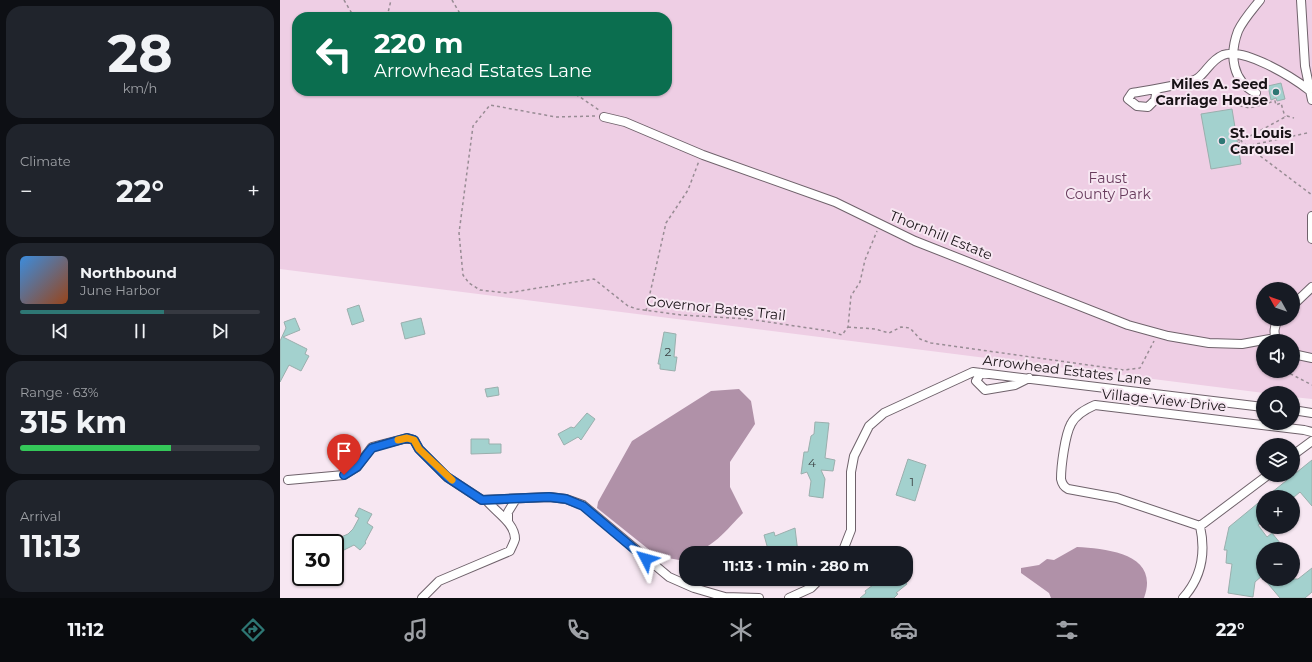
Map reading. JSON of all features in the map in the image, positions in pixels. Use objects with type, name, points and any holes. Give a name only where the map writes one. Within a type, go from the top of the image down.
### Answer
[{"type":"street","points":[[1256,93],[1246,88],[1238,78],[1235,68],[1234,54],[1239,30],[1260,0]]},
{"type":"street","points":[[1301,0],[1305,66],[1312,100]]},
{"type":"street","points":[[1157,89],[1197,79],[1209,65],[1221,56],[1239,54],[1258,61],[1301,84],[1309,90]]},
{"type":"street","name":"Thornhill Estate","points":[[604,116],[625,122],[702,154],[834,202],[915,241],[1128,325],[1157,333],[1209,343],[1242,344],[1256,342]]},
{"type":"street","points":[[1312,216],[1312,239]]},
{"type":"street","points":[[1300,298],[1312,287]]},
{"type":"street","points":[[1300,355],[1312,358]]},
{"type":"street","name":"Arrowhead Estates Lane","points":[[845,546],[851,530],[851,472],[854,456],[869,426],[884,413],[973,372],[1256,406]]},
{"type":"street","points":[[981,373],[976,381],[985,390],[1015,385],[1030,378]]},
{"type":"street","name":"Village View Drive","points":[[1200,526],[1117,498],[1074,491],[1064,486],[1061,480],[1064,451],[1070,424],[1077,416],[1095,405],[1312,432]]},
{"type":"street","points":[[1300,411],[1312,413]]},
{"type":"street","points":[[288,480],[344,475],[357,467],[372,448],[407,438],[414,440],[419,449],[447,477],[482,500],[487,501],[499,499],[550,497],[566,499],[583,506],[669,577],[694,588],[725,597],[759,598]]},
{"type":"street","points":[[1300,450],[1312,441]]},
{"type":"street","points":[[1184,598],[1193,587],[1201,569],[1202,536],[1200,526],[1259,482]]},
{"type":"street","points":[[508,522],[508,512],[516,499]]},
{"type":"street","points":[[422,598],[439,581],[510,551],[515,539],[512,529],[508,522],[487,501]]},
{"type":"street","points":[[789,598],[813,586]]},
{"type":"path","points":[[344,0],[351,12]]},
{"type":"path","points":[[388,12],[391,0]]},
{"type":"path","points":[[452,0],[459,12]]},
{"type":"path","points":[[579,96],[597,108],[604,116]]},
{"type":"path","points":[[1222,102],[1250,108],[1275,101],[1276,105],[1281,103],[1285,117]]},
{"type":"path","name":"Governor Bates Trail","points":[[604,116],[556,117],[490,104],[473,126],[459,233],[463,275],[469,283],[480,290],[507,293],[594,279],[628,306],[646,310],[681,316],[748,319],[829,331],[842,335],[848,327]]},
{"type":"path","points":[[1238,143],[1285,117],[1294,118]]},
{"type":"path","points":[[1239,148],[1307,133]]},
{"type":"path","points":[[1237,139],[1312,195]]},
{"type":"path","points":[[646,310],[666,223],[688,190],[702,154]]},
{"type":"path","points":[[879,224],[865,260],[860,282],[851,296],[848,327],[889,333],[901,327],[910,328],[920,340],[931,343],[1124,370],[1140,368],[1157,333]]},
{"type":"path","points":[[1298,378],[1312,385]]},
{"type":"green space","name":"Faust County Park","points":[[280,0],[1312,0],[1312,399],[1300,398],[1300,386],[1256,386],[1256,392],[280,269]]},
{"type":"shaded area","points":[[739,389],[751,401],[755,424],[730,462],[730,487],[743,513],[718,539],[708,546],[679,546],[679,560],[657,556],[597,508],[598,502],[632,441],[711,391]]},
{"type":"shaded area","points":[[1077,547],[1116,552],[1138,563],[1145,572],[1147,583],[1144,598],[1051,598],[1049,593],[1021,573],[1021,568],[1039,565],[1047,559],[1054,560]]},
{"type":"building","name":"Miles A. Seed Carriage House","points":[[1281,83],[1285,99],[1277,101],[1276,98],[1271,100],[1268,86]]},
{"type":"building","name":"St. Louis Carousel","points":[[1232,109],[1241,164],[1211,169],[1201,114]]},
{"type":"building","points":[[359,305],[364,321],[352,325],[347,309]]},
{"type":"building","points":[[295,318],[300,330],[283,337],[307,349],[305,354],[309,356],[301,371],[289,365],[280,382],[280,341],[286,328],[284,322]]},
{"type":"building","points":[[421,318],[425,334],[405,339],[401,323]]},
{"type":"building","points":[[664,332],[676,334],[674,357],[677,357],[675,371],[660,369],[660,364],[658,364]]},
{"type":"building","points":[[498,387],[499,395],[487,397],[485,389]]},
{"type":"building","points":[[587,413],[595,419],[581,440],[578,437],[564,445],[558,434],[571,427],[574,428]]},
{"type":"building","points":[[815,422],[829,423],[825,458],[835,460],[833,471],[821,470],[825,479],[823,498],[809,496],[811,481],[807,472],[801,474],[804,452],[808,452],[811,436],[814,434]]},
{"type":"building","points":[[471,439],[489,439],[489,444],[501,444],[501,453],[471,454]]},
{"type":"building","points":[[908,459],[926,465],[915,501],[896,495]]},
{"type":"building","points":[[1312,460],[1312,506],[1300,490],[1275,490],[1285,482],[1300,482],[1300,470]]},
{"type":"building","points":[[1256,505],[1256,534],[1265,534],[1267,537],[1273,534],[1279,542],[1256,542],[1256,581],[1253,597],[1228,593],[1232,564],[1226,563],[1227,550],[1224,550],[1229,527]]},
{"type":"building","points":[[359,508],[372,514],[367,523],[373,527],[365,542],[366,543],[360,550],[354,545],[344,550],[344,536],[353,529],[359,518],[355,516]]},
{"type":"building","points":[[795,528],[797,546],[767,546],[764,535],[774,532],[775,536]]},
{"type":"building","points":[[1312,568],[1312,592],[1305,598],[1280,598],[1270,586],[1300,586],[1300,577]]},
{"type":"building","points":[[872,586],[905,586],[896,593],[898,594],[894,598],[860,598],[866,593],[865,591]]},
{"type":"slow traffic","points":[[398,440],[407,438],[414,440],[419,449],[447,477],[452,480]]},
{"type":"place","name":"Miles A. Seed Carriage House","points":[[1276,92]]},
{"type":"place","name":"St. Louis Carousel","points":[[1222,141]]},
{"type":"route","points":[[344,475],[357,467],[372,448],[407,438],[414,440],[419,449],[447,477],[482,500],[532,499],[549,497],[566,499],[583,506],[646,559]]}]
